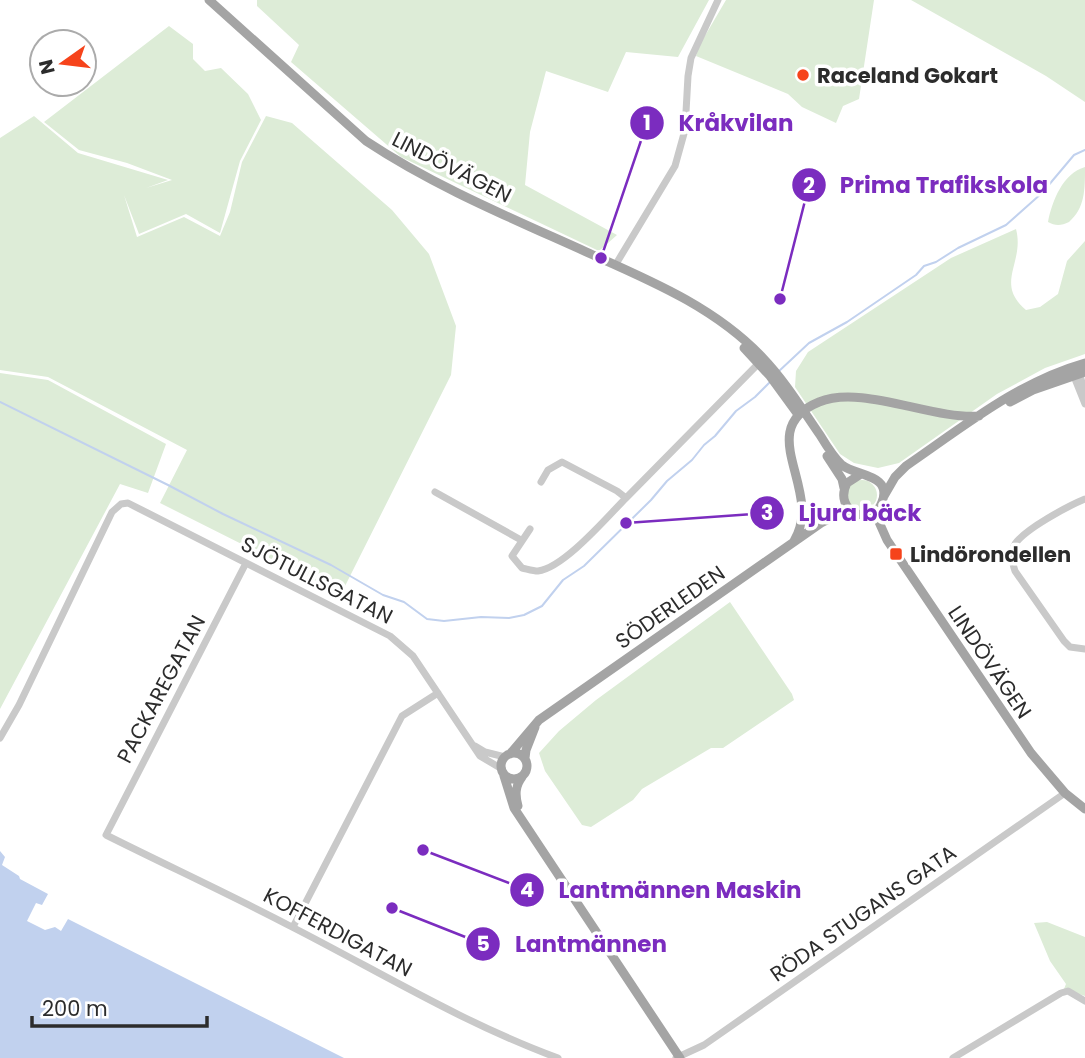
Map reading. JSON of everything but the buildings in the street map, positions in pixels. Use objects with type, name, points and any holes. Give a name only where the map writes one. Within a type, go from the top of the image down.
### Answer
[{"type":"main road","name":"LINDÖVÄGEN","points":[[209,0],[366,141],[394,160],[439,184],[664,287],[732,329],[774,376],[843,466],[865,475]]},
{"type":"main road","name":"LINDÖVÄGEN","points":[[712,317],[774,376]]},
{"type":"main road","points":[[968,424],[1033,390],[1078,371],[1085,363]]},
{"type":"main road","points":[[906,466],[895,477],[875,512],[857,513],[846,505],[844,492],[851,479],[888,474],[906,466],[1028,385],[1078,371]]},
{"type":"main road","points":[[793,543],[801,524],[802,507],[789,442],[789,429],[791,422],[801,413],[819,402],[841,398],[876,400],[963,416],[979,416]]},
{"type":"main road","name":"LINDÖVÄGEN","points":[[801,413],[839,473],[844,492]]},
{"type":"main road","points":[[865,475],[880,483],[882,502]]},
{"type":"main road","name":"SÖDERLEDEN","points":[[821,523],[835,510],[844,492]]},
{"type":"main road","name":"LINDÖVÄGEN","points":[[882,502],[879,522],[887,540],[1019,736],[1085,819]]},
{"type":"main road","name":"LINDÖVÄGEN","points":[[857,513],[887,540]]},
{"type":"main road","name":"SÖDERLEDEN","points":[[507,755],[539,720],[821,523],[837,514],[857,513]]},
{"type":"main road","points":[[521,818],[516,796],[517,784],[527,767],[525,758],[531,734],[539,720]]},
{"type":"main road","points":[[525,758],[518,754],[507,755],[503,772],[513,808],[678,1058]]},
{"type":"main road","points":[[503,772],[516,779],[523,775]]},
{"type":"main road","name":"LINDÖVÄGEN","points":[[1068,796],[1085,809]]},
{"type":"street","points":[[617,264],[675,166],[685,130],[691,58],[718,0]]},
{"type":"street","points":[[530,529],[512,556],[522,568],[539,571],[551,567],[570,553],[759,363]]},
{"type":"street","points":[[1078,371],[1085,394]]},
{"type":"street","points":[[1078,371],[1085,404]]},
{"type":"street","points":[[541,482],[548,470],[562,462],[626,498]]},
{"type":"street","points":[[435,492],[522,540]]},
{"type":"street","points":[[1085,499],[1026,534],[1016,543],[1012,561],[1015,571],[1064,641],[1070,646],[1085,649]]},
{"type":"street","name":"SJÖTULLSGATAN","points":[[0,738],[19,705],[108,519],[121,504],[128,503],[390,636],[413,656],[480,755],[503,772]]},
{"type":"street","name":"PACKAREGATAN","points":[[108,831],[246,563]]},
{"type":"street","points":[[293,927],[402,716],[438,693]]},
{"type":"street","points":[[474,746],[485,752],[507,755]]},
{"type":"street","name":"RÖDA STUGANS GATA","points":[[678,1058],[704,1045],[1068,796]]},
{"type":"street","name":"KOFFERDIGATAN","points":[[108,831],[106,835],[293,927],[389,980],[501,1035],[558,1058]]},
{"type":"street","points":[[953,1058],[1061,993],[1068,991],[1085,1001]]},
{"type":"green space","points":[[257,0],[709,0],[678,57],[626,52],[608,92],[546,71],[530,132],[525,185],[617,235],[599,251],[401,157],[291,62],[299,45],[257,6]]},
{"type":"green space","name":"Raceland Gokart","points":[[726,0],[874,0],[859,99],[843,106],[836,123],[802,107],[788,94],[696,56]]},
{"type":"green space","points":[[911,0],[1085,0],[1085,102],[1046,76]]},
{"type":"green space","points":[[169,26],[193,44],[193,59],[205,71],[221,68],[248,94],[261,120],[240,161],[220,233],[186,214],[139,234],[124,195],[137,237],[184,217],[220,236],[230,212],[242,162],[266,116],[292,123],[392,210],[429,254],[456,326],[451,375],[341,594],[160,503],[187,450],[48,377],[0,370],[0,138],[34,116],[78,153],[168,180],[146,188],[172,180],[127,163],[79,150],[44,122],[75,98],[98,98],[98,81]]},
{"type":"green space","points":[[1085,167],[1081,205],[1074,217],[1069,222],[1058,225],[1048,222],[1060,189],[1070,175]]},
{"type":"green space","points":[[1016,229],[1018,241],[1012,272],[1012,291],[1026,310],[1040,307],[1058,294],[1067,261],[1085,241],[1085,354],[1045,368],[997,394],[899,463],[878,468],[854,463],[840,454],[795,387],[796,371],[808,352],[951,258]]},
{"type":"green space","points":[[0,373],[48,380],[166,444],[148,493],[120,484],[0,709]]},
{"type":"green space","points":[[862,480],[872,485],[877,495],[872,505],[862,510],[852,505],[847,495],[852,485]]},
{"type":"green space","points":[[730,602],[794,700],[723,748],[711,748],[642,789],[633,800],[591,827],[582,825],[545,771],[539,753],[559,731],[596,700]]},
{"type":"green space","points":[[1047,922],[1085,937],[1085,996],[1064,989],[1066,984],[1050,961],[1034,923]]},
{"type":"water","points":[[0,851],[5,857],[2,865],[20,879],[48,894],[42,905],[36,903],[27,921],[45,930],[55,927],[61,931],[68,919],[344,1058],[0,1058]]},
{"type":"waterway","points":[[778,372],[809,343],[847,322],[916,275],[924,266],[1006,225],[1042,193],[1074,155],[1085,150]]},
{"type":"waterway","points":[[0,402],[331,565],[383,595],[404,602],[427,619],[444,621],[481,617],[509,618],[524,615],[542,606],[563,580],[584,566],[667,481],[692,460],[736,411],[770,382]]},
{"type":"place","name":"Raceland Gokart","points":[[803,75]]},
{"type":"place","name":"Kråkvilan","points":[[601,258]]},
{"type":"place","name":"Prima Trafikskola","points":[[780,299]]},
{"type":"place","name":"Ljura bäck","points":[[626,523]]},
{"type":"place","name":"Lindörondellen","points":[[896,554]]},
{"type":"place","name":"Lantmännen Maskin","points":[[423,850]]},
{"type":"place","name":"Lantmännen","points":[[392,908]]}]
